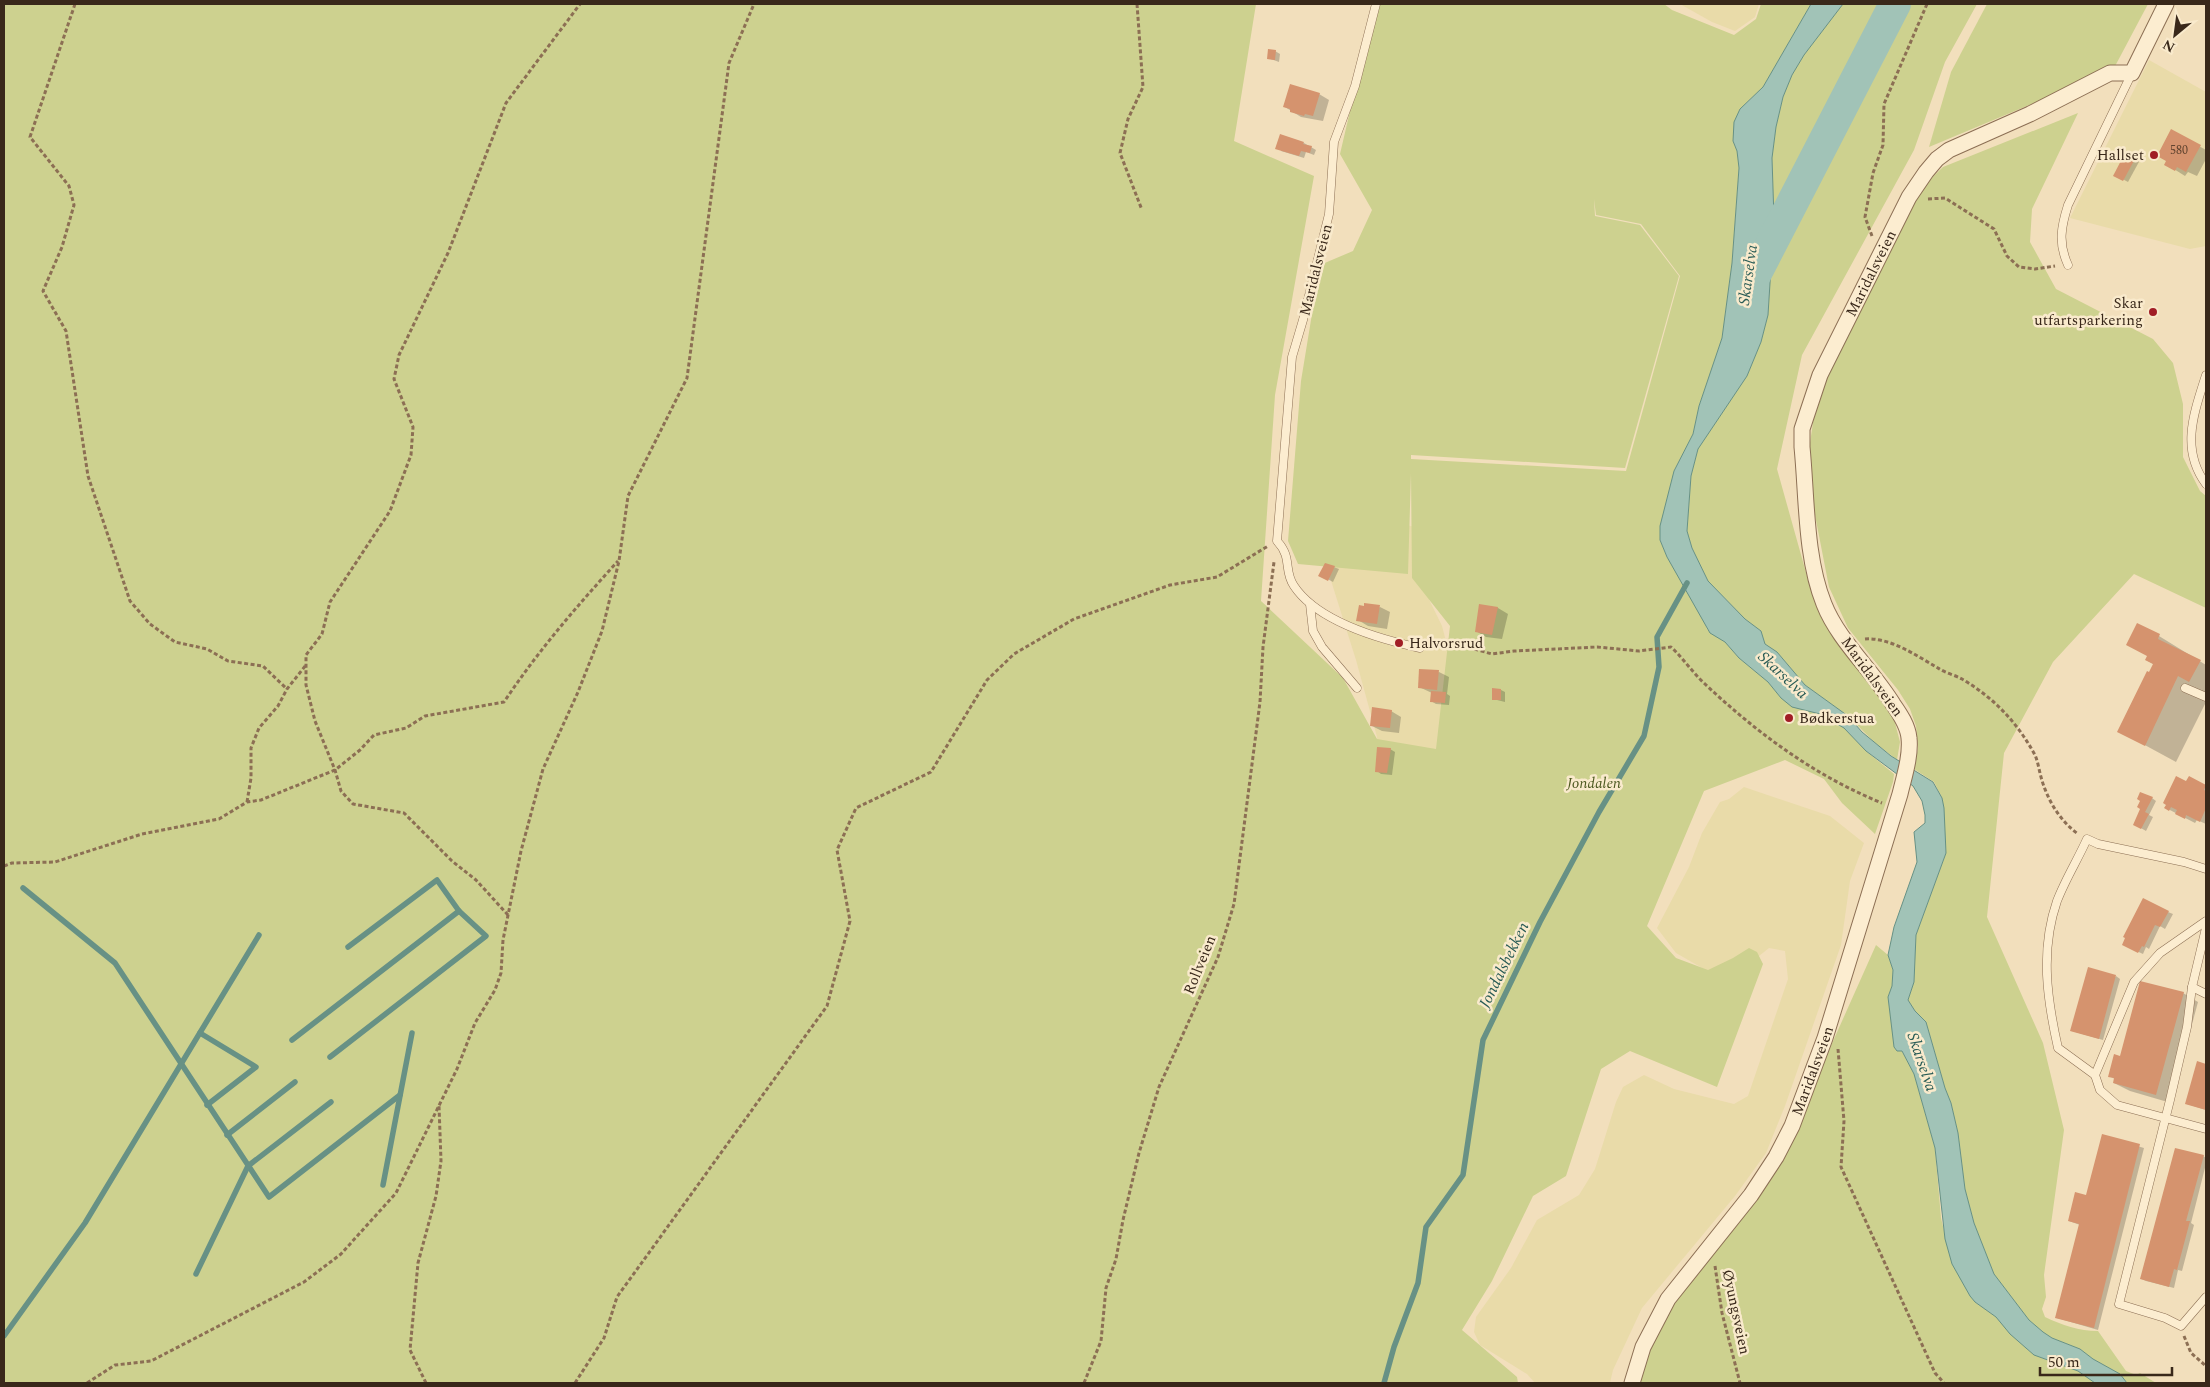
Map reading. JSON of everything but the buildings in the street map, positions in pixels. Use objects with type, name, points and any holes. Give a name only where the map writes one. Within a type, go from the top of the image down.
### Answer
[{"type":"street","points":[[2132,72],[2166,4]]},
{"type":"street","name":"Maridalsveien","points":[[1632,1383],[1643,1347],[1668,1299],[1685,1276],[1712,1246],[1765,1176],[1792,1126],[1825,1038],[1898,801],[1908,753],[1908,731],[1900,715],[1867,666],[1847,642],[1824,606],[1812,564],[1802,430],[1820,375],[1909,197],[1937,159],[1949,150],[2030,114],[2110,73],[2132,72]]},
{"type":"lane","name":"Maridalsveien","points":[[1277,541],[1292,357],[1330,214],[1334,142],[1355,86],[1376,4]]},
{"type":"lane","points":[[2068,264],[2061,244],[2063,220],[2068,205],[2132,72]]},
{"type":"lane","points":[[2206,375],[2196,407],[2190,444],[2197,468],[2206,484]]},
{"type":"lane","points":[[1277,541],[1284,548],[1293,586],[1310,604],[1356,628],[1420,648]]},
{"type":"lane","points":[[1310,604],[1313,631],[1322,647],[1357,688]]},
{"type":"lane","points":[[2185,688],[2206,697]]},
{"type":"lane","points":[[2206,869],[2184,862],[2098,844],[2088,839],[2058,900],[2049,930],[2046,964],[2048,1006],[2058,1048],[2095,1075],[2100,1090],[2117,1105],[2206,1129]]},
{"type":"lane","points":[[2095,1075],[2134,982],[2160,953],[2206,921]]},
{"type":"lane","points":[[2206,928],[2192,987],[2186,1027],[2166,1118],[2119,1304],[2165,1318],[2181,1326],[2206,1297]]},
{"type":"lane","points":[[2192,987],[2206,994]]},
{"type":"path","points":[[75,4],[30,137],[69,186],[74,205],[62,247],[43,291],[66,331],[88,476],[130,601],[150,624],[175,642],[207,649],[228,661],[263,666],[287,689]]},
{"type":"path","points":[[509,916],[476,880],[452,861],[404,813],[353,804],[341,792],[335,770],[313,712],[306,685],[306,655],[322,634],[330,602],[390,511],[412,455],[412,427],[394,380],[400,355],[448,254],[506,103],[580,4]]},
{"type":"path","points":[[87,1383],[116,1365],[151,1360],[304,1282],[342,1254],[396,1193],[457,1069],[475,1023],[495,990],[501,973],[503,940],[521,851],[543,770],[578,692],[602,631],[619,561],[628,496],[686,378],[729,63],[754,4]]},
{"type":"path","points":[[1136,4],[1143,87],[1128,119],[1120,153],[1142,210]]},
{"type":"path","points":[[1879,258],[1865,217],[1873,173],[1883,145],[1884,104],[1927,4]]},
{"type":"path","points":[[1909,197],[1918,200],[1945,198],[1971,214],[1994,229],[2007,256],[2019,267],[2035,269],[2068,264]]},
{"type":"path","points":[[575,1383],[604,1338],[617,1297],[827,1006],[850,922],[838,850],[856,808],[931,772],[987,680],[1014,654],[1074,619],[1170,585],[1217,577],[1277,541]]},
{"type":"path","name":"Rollveien","points":[[1084,1383],[1101,1341],[1106,1288],[1116,1259],[1122,1220],[1138,1153],[1159,1087],[1218,957],[1234,904],[1260,702],[1263,647],[1277,541]]},
{"type":"path","points":[[4,866],[12,863],[55,862],[142,834],[219,819],[247,802],[261,800],[335,770],[360,750],[374,735],[406,728],[424,716],[504,702],[528,666],[580,602],[619,561]]},
{"type":"path","points":[[1847,642],[1876,638],[1921,657],[1940,670],[1961,678],[1996,702],[2013,720],[2036,757],[2042,780],[2054,808],[2068,827],[2088,839]]},
{"type":"path","points":[[1420,648],[1441,644],[1454,648],[1467,647],[1492,654],[1514,650],[1597,647],[1649,650],[1671,647],[1705,684],[1756,729],[1804,763],[1854,792],[1898,801]]},
{"type":"path","points":[[247,802],[252,778],[251,748],[259,728],[278,706],[287,689],[306,665]]},
{"type":"path","points":[[1838,1043],[1844,1121],[1841,1167],[1935,1373],[1944,1383]]},
{"type":"path","points":[[426,1383],[410,1350],[418,1263],[436,1196],[441,1161],[439,1105]]},
{"type":"path","name":"Øyungsveien","points":[[1712,1246],[1722,1313],[1740,1383]]},
{"type":"path","points":[[2181,1326],[2190,1354],[2206,1366]]},
{"type":"shaded area","points":[[1680,4],[1759,4],[1755,17],[1735,31],[1712,22]]},
{"type":"shaded area","name":"Hallset","points":[[2149,60],[2206,92],[2206,246],[2190,249],[2070,218]]},
{"type":"shaded area","name":"Halvorsrud","points":[[1374,515],[1417,528],[1419,579],[1442,626],[1461,698],[1440,779],[1375,782],[1377,737],[1356,660],[1328,571]]},
{"type":"shaded area","points":[[1744,787],[1830,816],[1864,843],[1850,881],[1841,945],[1785,1106],[1766,1153],[1735,1196],[1642,1308],[1613,1370],[1610,1383],[1535,1383],[1527,1374],[1480,1345],[1474,1332],[1476,1317],[1511,1268],[1537,1220],[1579,1195],[1595,1169],[1616,1102],[1623,1087],[1644,1075],[1674,1089],[1734,1104],[1748,1096],[1788,979],[1785,951],[1769,948],[1744,968],[1723,980],[1676,953],[1657,928],[1689,867],[1702,833],[1720,802],[1729,799]]},
{"type":"green space","name":"Jondalen","points":[[4,4],[1256,4],[1234,141],[1314,176],[1275,395],[1261,601],[1343,678],[1377,739],[1436,749],[1450,626],[1412,578],[1411,473],[1408,574],[1298,564],[1288,541],[1301,381],[1320,265],[1353,251],[1372,210],[1340,154],[1375,4],[1664,4],[1672,10],[1734,35],[1756,19],[1761,4],[1811,4],[1763,87],[1740,109],[1733,141],[1737,151],[1739,168],[1732,263],[1722,338],[1699,406],[1693,434],[1674,471],[1660,540],[1667,557],[1705,622],[1707,629],[1725,642],[1739,658],[1768,682],[1781,698],[1820,714],[1844,728],[1866,751],[1894,774],[1893,782],[1875,834],[1842,803],[1824,779],[1785,760],[1704,791],[1647,926],[1676,958],[1708,970],[1749,948],[1757,952],[1763,964],[1717,1087],[1630,1051],[1601,1069],[1566,1176],[1533,1196],[1492,1281],[1462,1330],[1517,1377],[1518,1383],[4,1383]],"holes":[[[1594,199],[1596,215],[1641,224],[1680,276],[1626,471],[1411,459],[1411,455],[1625,468],[1679,276],[1640,225],[1595,216]]]},
{"type":"green space","points":[[1843,4],[1977,4],[1945,62],[1914,150],[1802,355],[1777,469],[1812,594],[1829,623],[1876,685],[1894,719],[1900,742],[1897,760],[1874,742],[1848,716],[1805,685],[1777,652],[1765,644],[1761,631],[1745,619],[1708,581],[1692,548],[1687,531],[1691,476],[1698,449],[1747,376],[1761,342],[1768,315],[1774,219],[1772,158],[1776,127],[1783,97],[1792,75],[1804,55]]},
{"type":"green space","points":[[1987,4],[2148,4],[2113,70],[1929,147],[1951,72]]},
{"type":"green space","points":[[2078,113],[2032,209],[2030,242],[2056,289],[2153,339],[2173,363],[2183,404],[2183,457],[2200,491],[2206,496],[2206,608],[2134,574],[2053,662],[2004,753],[1987,917],[2043,1043],[2064,1130],[2044,1275],[2046,1297],[2042,1309],[2045,1317],[2058,1323],[2077,1329],[2098,1331],[2126,1371],[2136,1375],[2140,1373],[2156,1383],[2127,1383],[2120,1374],[2093,1359],[2080,1349],[2052,1338],[2029,1320],[1994,1274],[1974,1223],[1965,1189],[1958,1133],[1951,1103],[1926,1022],[1915,1011],[1908,1000],[1914,981],[1916,935],[1946,853],[1942,798],[1934,782],[1914,769],[1918,748],[1916,726],[1910,709],[1898,690],[1848,628],[1829,587],[1806,469],[1819,383],[1910,199],[1943,167]]},
{"type":"green space","points":[[1876,945],[1888,955],[1893,970],[1892,986],[1888,997],[1902,1051],[1914,1074],[1935,1148],[1941,1218],[1952,1264],[1975,1302],[1996,1317],[2028,1350],[2042,1358],[2078,1371],[2095,1383],[1631,1383],[1652,1325],[1792,1133]]},
{"type":"water","name":"Skarselva","points":[[1811,4],[1843,4],[1804,55],[1792,75],[1783,97],[1776,127],[1772,158],[1774,219],[1768,315],[1761,342],[1747,376],[1698,449],[1691,476],[1687,531],[1692,548],[1708,581],[1745,619],[1761,631],[1765,644],[1777,652],[1805,685],[1848,716],[1862,732],[1891,756],[1933,782],[1942,798],[1946,853],[1916,935],[1914,982],[1908,1000],[1915,1011],[1926,1022],[1951,1103],[1958,1133],[1965,1189],[1974,1223],[1994,1274],[2029,1320],[2052,1338],[2080,1349],[2093,1359],[2120,1374],[2127,1383],[2095,1383],[2078,1371],[2034,1355],[2010,1334],[1996,1317],[1975,1302],[1952,1264],[1945,1239],[1935,1148],[1914,1074],[1902,1051],[1897,1051],[1894,1047],[1888,997],[1892,986],[1893,970],[1888,955],[1894,927],[1917,862],[1914,832],[1925,823],[1922,801],[1913,786],[1866,751],[1844,728],[1820,714],[1792,707],[1781,698],[1768,682],[1739,658],[1725,642],[1710,633],[1667,557],[1660,540],[1660,526],[1674,471],[1693,434],[1699,406],[1722,338],[1732,263],[1739,168],[1737,151],[1733,141],[1734,122],[1740,109],[1763,87]]},
{"type":"waterway","name":"Skarselva","points":[[1752,281],[1895,4]]},
{"type":"waterway","name":"Jondalsbekken","points":[[1384,1383],[1394,1347],[1418,1283],[1426,1227],[1463,1175],[1483,1040],[1540,922],[1599,812],[1644,736],[1659,667],[1657,637],[1687,583]]},
{"type":"waterway","points":[[330,1057],[486,936],[459,911],[437,880],[348,947]]},
{"type":"waterway","points":[[23,888],[115,963],[269,1197],[400,1095]]},
{"type":"waterway","points":[[292,1040],[459,911]]},
{"type":"waterway","points":[[4,1336],[85,1223],[259,935]]},
{"type":"waterway","points":[[200,1033],[256,1067],[207,1105]]},
{"type":"waterway","points":[[383,1185],[412,1033]]},
{"type":"waterway","points":[[227,1135],[295,1082]]},
{"type":"waterway","points":[[196,1274],[248,1166],[331,1102]]},
{"type":"place","name":"Hallset","points":[[2154,155]]},
{"type":"place","name":"Skar utfartsparkering","points":[[2153,312]]},
{"type":"place","name":"Halvorsrud","points":[[1399,643]]},
{"type":"place","name":"Bødkerstua","points":[[1789,718]]}]
